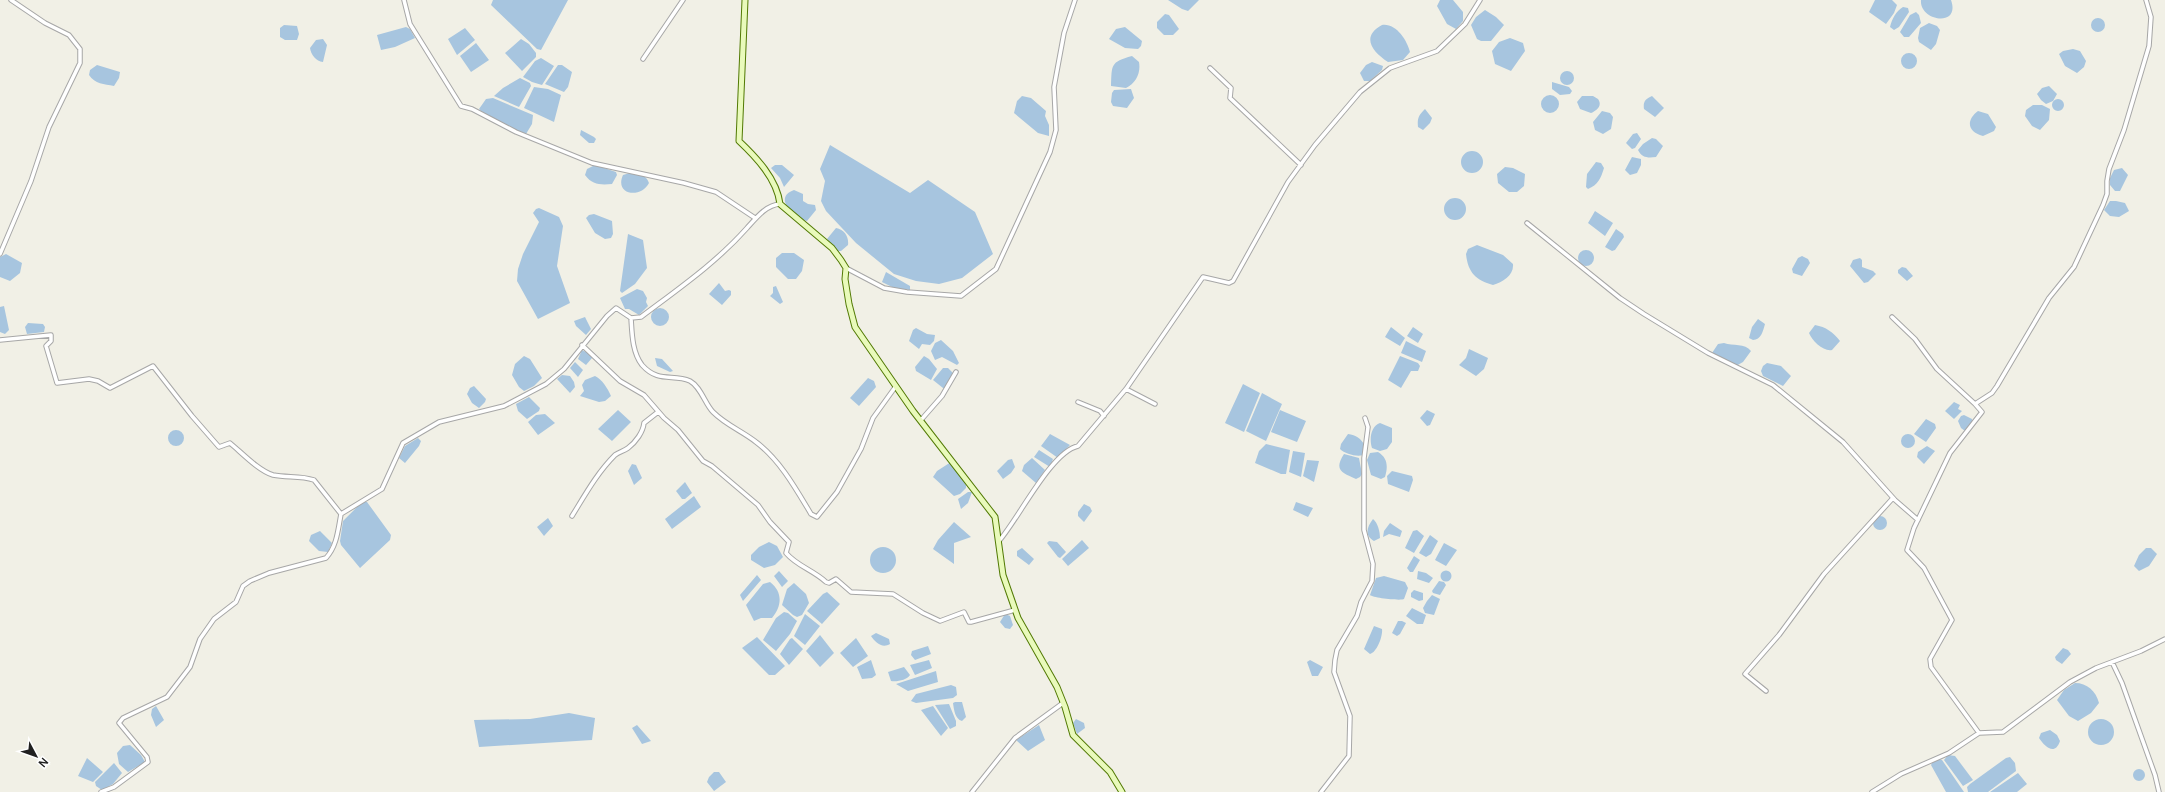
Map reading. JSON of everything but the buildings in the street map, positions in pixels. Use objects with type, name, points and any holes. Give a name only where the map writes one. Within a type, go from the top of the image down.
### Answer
[{"type":"street","points":[[0,254],[31,181],[49,127],[81,58],[80,49],[69,35],[45,23],[11,0]]},
{"type":"street","points":[[404,0],[410,24],[461,106],[472,109],[516,132],[592,163],[650,175],[716,192],[755,218]]},
{"type":"street","points":[[643,59],[683,0]]},
{"type":"street","points":[[745,0],[739,141],[755,156],[772,182],[779,195],[780,204],[832,248],[846,268],[884,288],[907,292],[961,296],[996,269],[1050,152],[1056,130],[1054,87],[1064,34],[1075,0]]},
{"type":"street","points":[[999,541],[1023,509],[1042,478],[1070,448],[1078,446],[1126,389],[1203,277],[1229,283],[1233,281],[1288,182],[1360,92],[1390,68],[1437,51],[1465,24],[1480,0]]},
{"type":"street","points":[[1974,404],[1992,393],[1997,386],[2049,298],[2074,267],[2103,205],[2107,194],[2109,169],[2124,130],[2149,46],[2151,17],[2146,0]]},
{"type":"street","points":[[1210,68],[1231,88],[1230,98],[1243,113],[1301,165]]},
{"type":"street","points":[[341,514],[382,488],[403,443],[439,422],[504,406],[525,396],[555,378],[564,369],[582,345],[616,308],[631,318],[642,317],[688,282],[727,248],[755,218],[773,205],[780,204]]},
{"type":"street","points":[[1526,223],[1620,298],[1644,314],[1708,353],[1773,385],[1843,442],[1893,498],[1918,520]]},
{"type":"street","points":[[846,268],[847,291],[855,327],[921,420],[995,517],[1003,575],[1015,610],[1064,703],[1073,735],[1110,772],[1122,792]]},
{"type":"street","points":[[631,318],[632,340],[636,354],[642,365],[656,375],[665,378],[677,378],[689,381],[696,386],[712,411],[756,442],[768,453],[789,479],[811,514],[817,517],[837,492],[861,449],[873,418],[896,386]]},
{"type":"street","points":[[1892,318],[1915,339],[1937,369],[1982,412],[1950,453],[1918,520],[1907,550],[1924,568],[1952,620],[1950,627],[1930,658],[1931,667],[1979,733]]},
{"type":"street","points":[[0,340],[51,336],[51,341],[46,346],[57,383],[89,379],[98,381],[110,388],[153,366],[192,416],[219,447],[230,443],[263,471],[272,475],[307,477],[314,480],[341,514],[337,539],[331,552],[326,558],[269,573],[250,581],[243,586],[236,602],[214,619],[200,639],[190,667],[167,697],[123,718],[120,724],[146,757],[148,762],[114,787],[101,792]]},
{"type":"street","points":[[582,345],[620,381],[644,395],[658,412],[678,430],[703,461],[712,466],[758,505],[770,522],[789,542],[786,553],[790,558],[804,568],[813,570],[826,582],[829,583],[836,579],[851,592],[893,594],[923,613],[940,621],[964,612],[969,622],[972,622],[1015,610]]},
{"type":"street","points":[[921,420],[942,396],[956,372]]},
{"type":"street","points":[[1126,389],[1156,404]]},
{"type":"street","points":[[1078,402],[1100,411],[1104,416]]},
{"type":"street","points":[[572,516],[594,480],[616,454],[629,447],[644,428],[644,423],[658,412]]},
{"type":"street","points":[[1321,792],[1349,756],[1350,716],[1334,672],[1335,660],[1337,650],[1357,616],[1361,602],[1372,581],[1373,564],[1364,530],[1364,458],[1368,427],[1365,418]]},
{"type":"street","points":[[1766,691],[1745,674],[1779,635],[1824,574],[1893,498]]},
{"type":"street","points":[[1872,792],[1901,774],[1949,753],[1979,733],[2003,732],[2070,682],[2112,662],[2142,651],[2165,639]]},
{"type":"street","points":[[2112,662],[2122,683],[2155,775],[2159,792]]},
{"type":"street","points":[[972,792],[1016,738],[1064,703]]},
{"type":"water","points":[[493,0],[568,0],[541,50],[537,49],[491,5]]},
{"type":"water","points":[[1168,0],[1199,0],[1188,11]]},
{"type":"water","points":[[1440,0],[1453,0],[1463,12],[1463,21],[1456,29],[1447,24],[1437,6]]},
{"type":"water","points":[[1875,0],[1892,0],[1897,5],[1894,13],[1886,24],[1869,12]]},
{"type":"water","points":[[1921,0],[1951,0],[1952,9],[1950,15],[1945,18],[1932,17],[1926,13],[1922,7]]},
{"type":"water","points":[[1903,7],[1908,8],[1909,12],[1899,27],[1894,30],[1890,27],[1892,21],[1896,13]]},
{"type":"water","points":[[1485,10],[1496,17],[1504,25],[1491,41],[1481,41],[1477,39],[1471,25],[1476,17]]},
{"type":"water","points":[[1916,12],[1919,15],[1921,23],[1909,37],[1904,37],[1900,32],[1910,15]]},
{"type":"water","points":[[1165,14],[1169,15],[1179,29],[1173,35],[1164,35],[1157,28],[1157,22]]},
{"type":"water","points":[[2098,18],[2103,20],[2105,25],[2103,30],[2098,32],[2093,30],[2091,25],[2093,20]]},
{"type":"water","points":[[1929,23],[1937,26],[1940,30],[1936,44],[1931,50],[1919,42],[1918,38],[1920,28]]},
{"type":"water","points":[[284,25],[297,26],[299,34],[297,40],[285,40],[280,37],[280,28]]},
{"type":"water","points":[[1382,25],[1392,27],[1404,38],[1410,52],[1403,60],[1388,62],[1378,54],[1371,44],[1370,39],[1372,34]]},
{"type":"water","points":[[406,27],[410,29],[415,38],[395,47],[381,50],[377,35]]},
{"type":"water","points":[[1125,27],[1142,41],[1141,46],[1138,49],[1125,48],[1109,39],[1116,29]]},
{"type":"water","points":[[465,28],[475,40],[457,55],[448,39]]},
{"type":"water","points":[[1510,38],[1523,43],[1525,51],[1511,71],[1495,64],[1492,51],[1499,42]]},
{"type":"water","points":[[323,39],[327,45],[323,62],[314,57],[310,48],[316,40]]},
{"type":"water","points":[[521,39],[529,44],[536,53],[536,57],[522,71],[505,53]]},
{"type":"water","points":[[476,43],[489,60],[471,72],[460,56]]},
{"type":"water","points":[[2073,49],[2080,51],[2086,61],[2084,67],[2077,73],[2065,66],[2059,54],[2063,51]]},
{"type":"water","points":[[1906,53],[1912,53],[1917,58],[1915,67],[1912,69],[1906,69],[1901,64],[1901,58]]},
{"type":"water","points":[[1132,56],[1139,62],[1138,74],[1133,83],[1126,88],[1111,86],[1112,69],[1114,65],[1120,60]]},
{"type":"water","points":[[541,58],[554,66],[542,85],[523,77],[535,61]]},
{"type":"water","points":[[1372,62],[1383,66],[1382,70],[1370,81],[1364,81],[1360,73],[1366,65]]},
{"type":"water","points":[[97,65],[120,72],[119,78],[114,86],[100,83],[91,78],[89,75],[90,70]]},
{"type":"water","points":[[558,65],[562,65],[572,72],[568,87],[564,92],[545,84]]},
{"type":"water","points":[[1567,71],[1572,73],[1574,78],[1572,83],[1567,85],[1562,83],[1560,78],[1562,73]]},
{"type":"water","points":[[520,78],[530,83],[531,86],[519,107],[494,96],[503,88]]},
{"type":"water","points":[[1552,82],[1569,87],[1572,91],[1570,94],[1560,95],[1552,89]]},
{"type":"water","points":[[2049,86],[2057,94],[2053,101],[2046,104],[2037,94],[2042,88]]},
{"type":"water","points":[[534,87],[548,89],[561,95],[554,122],[524,108]]},
{"type":"water","points":[[1131,89],[1134,98],[1127,108],[1113,106],[1111,102],[1112,93],[1114,90]]},
{"type":"water","points":[[1546,95],[1554,95],[1559,100],[1557,111],[1554,113],[1546,113],[1541,108],[1541,100]]},
{"type":"water","points":[[1022,96],[1031,98],[1046,111],[1045,116],[1049,125],[1049,136],[1038,133],[1014,113],[1017,101]]},
{"type":"water","points":[[1582,96],[1593,96],[1598,99],[1600,104],[1598,108],[1591,113],[1580,109],[1577,102]]},
{"type":"water","points":[[1652,96],[1664,108],[1655,117],[1644,109],[1645,101]]},
{"type":"water","points":[[493,98],[533,115],[532,124],[526,134],[504,125],[479,109],[486,99]]},
{"type":"water","points":[[2056,99],[2060,99],[2064,105],[2060,111],[2056,111],[2052,107],[2052,103]]},
{"type":"water","points":[[2033,105],[2042,105],[2050,109],[2049,120],[2040,130],[2032,126],[2025,116],[2026,110]]},
{"type":"water","points":[[1425,109],[1432,118],[1430,123],[1423,130],[1418,127],[1418,119]]},
{"type":"water","points":[[1602,111],[1610,113],[1613,117],[1611,129],[1603,134],[1595,130],[1593,122]]},
{"type":"water","points":[[1978,111],[1988,114],[1996,127],[1994,131],[1983,136],[1971,129],[1971,118]]},
{"type":"water","points":[[581,130],[596,139],[594,143],[589,143],[580,135]]},
{"type":"water","points":[[1637,133],[1641,139],[1635,148],[1632,149],[1626,143],[1633,134]]},
{"type":"water","points":[[1652,138],[1656,139],[1663,146],[1656,157],[1643,156],[1638,150],[1643,144]]},
{"type":"water","points":[[830,145],[910,193],[928,180],[975,212],[993,254],[962,278],[939,284],[916,281],[894,274],[856,243],[826,211],[821,201],[825,181],[820,169]]},
{"type":"water","points":[[1472,151],[1480,154],[1483,162],[1480,170],[1472,173],[1464,170],[1461,162],[1464,154]]},
{"type":"water","points":[[1632,157],[1641,159],[1641,165],[1637,173],[1630,175],[1625,170]]},
{"type":"water","points":[[1596,162],[1601,163],[1604,168],[1602,175],[1599,181],[1588,189],[1586,187],[1587,174]]},
{"type":"water","points":[[595,165],[616,172],[617,175],[612,184],[594,183],[585,175],[587,169]]},
{"type":"water","points":[[775,165],[782,165],[794,175],[784,187],[780,178],[771,168]]},
{"type":"water","points":[[1505,167],[1513,168],[1525,174],[1524,186],[1517,192],[1509,192],[1498,183],[1497,174]]},
{"type":"water","points":[[2122,168],[2128,175],[2120,191],[2115,191],[2110,185],[2110,178],[2114,170]]},
{"type":"water","points":[[630,173],[644,176],[649,183],[645,188],[635,193],[625,191],[621,182],[623,175]]},
{"type":"water","points":[[794,190],[803,194],[803,201],[808,204],[815,205],[816,210],[807,221],[792,212],[785,203],[785,198]]},
{"type":"water","points":[[1455,198],[1463,201],[1466,209],[1463,217],[1455,220],[1447,217],[1444,209],[1447,201]]},
{"type":"water","points":[[2110,201],[2125,203],[2129,211],[2119,217],[2110,216],[2104,210]]},
{"type":"water","points":[[539,208],[559,217],[563,226],[557,266],[570,303],[538,319],[517,281],[518,269],[523,254],[539,222],[533,213]]},
{"type":"water","points":[[1595,211],[1613,223],[1605,236],[1588,223]]},
{"type":"water","points":[[594,214],[612,221],[613,234],[611,238],[605,239],[595,233],[586,218],[589,215]]},
{"type":"water","points":[[836,228],[844,232],[848,239],[848,245],[841,251],[837,251],[827,239]]},
{"type":"water","points":[[1616,229],[1623,234],[1624,237],[1615,250],[1612,251],[1605,247]]},
{"type":"water","points":[[628,234],[643,240],[647,268],[635,284],[622,293],[620,291]]},
{"type":"water","points":[[1477,245],[1503,255],[1513,264],[1512,272],[1507,278],[1493,285],[1482,281],[1474,275],[1467,261],[1466,254],[1468,249]]},
{"type":"water","points":[[1586,250],[1592,252],[1594,258],[1592,264],[1586,266],[1580,264],[1578,258],[1580,252]]},
{"type":"water","points":[[782,253],[794,253],[804,260],[802,271],[796,279],[788,279],[776,267],[776,258]]},
{"type":"water","points":[[6,254],[22,263],[20,273],[10,281],[0,277],[0,257]]},
{"type":"water","points":[[1802,256],[1808,259],[1810,263],[1802,276],[1793,273],[1792,269],[1798,258]]},
{"type":"water","points":[[1860,258],[1862,260],[1862,267],[1873,271],[1876,274],[1868,282],[1864,283],[1850,266],[1853,260]]},
{"type":"water","points":[[1902,267],[1906,268],[1913,276],[1907,281],[1898,273],[1898,270]]},
{"type":"water","points":[[886,272],[910,286],[910,290],[894,288],[882,282]]},
{"type":"water","points":[[719,283],[725,291],[731,291],[731,295],[722,305],[709,294]]},
{"type":"water","points":[[776,286],[783,302],[780,304],[770,296],[773,293],[773,287]]},
{"type":"water","points":[[637,289],[643,291],[647,298],[646,302],[648,306],[639,315],[629,309],[625,309],[620,298]]},
{"type":"water","points":[[4,306],[9,330],[5,334],[0,332],[0,307]]},
{"type":"water","points":[[656,308],[664,308],[669,313],[667,324],[664,326],[656,326],[651,321],[651,313]]},
{"type":"water","points":[[585,317],[591,329],[586,335],[576,326],[574,321]]},
{"type":"water","points":[[1758,319],[1765,324],[1760,337],[1753,340],[1749,338],[1752,327]]},
{"type":"water","points":[[28,323],[43,324],[45,327],[44,332],[27,334],[25,327]]},
{"type":"water","points":[[1815,325],[1829,330],[1840,341],[1832,350],[1822,348],[1815,342],[1809,333]]},
{"type":"water","points":[[1391,327],[1405,338],[1400,346],[1385,337]]},
{"type":"water","points":[[1413,327],[1423,334],[1418,343],[1407,336]]},
{"type":"water","points":[[916,328],[927,334],[935,335],[934,341],[930,345],[922,344],[919,349],[909,341],[913,330]]},
{"type":"water","points":[[941,340],[953,351],[959,363],[957,365],[942,357],[935,360],[931,351],[935,343]]},
{"type":"water","points":[[1406,341],[1426,351],[1422,362],[1401,353]]},
{"type":"water","points":[[1724,343],[1746,347],[1751,351],[1743,362],[1736,366],[1712,353],[1718,344]]},
{"type":"water","points":[[1469,349],[1488,358],[1484,369],[1476,376],[1459,365],[1466,358]]},
{"type":"water","points":[[582,350],[592,355],[592,358],[586,365],[578,359]]},
{"type":"water","points":[[524,356],[530,359],[542,378],[534,386],[524,391],[519,387],[512,375],[515,364]]},
{"type":"water","points":[[924,356],[929,359],[937,369],[931,380],[916,371],[915,367]]},
{"type":"water","points":[[1400,356],[1418,363],[1420,366],[1418,371],[1411,371],[1401,388],[1388,380]]},
{"type":"water","points":[[655,358],[662,359],[673,371],[670,372],[657,366]]},
{"type":"water","points":[[575,362],[583,370],[578,377],[570,368]]},
{"type":"water","points":[[1767,363],[1781,366],[1791,376],[1783,386],[1763,376],[1761,371],[1763,366]]},
{"type":"water","points":[[943,368],[948,368],[954,374],[946,388],[943,388],[933,380]]},
{"type":"water","points":[[562,375],[570,376],[574,382],[575,387],[570,393],[557,379]]},
{"type":"water","points":[[595,376],[598,377],[606,387],[611,396],[605,401],[599,402],[580,396],[584,391],[582,385],[585,380]]},
{"type":"water","points":[[868,378],[874,381],[876,387],[859,406],[850,398]]},
{"type":"water","points":[[1243,384],[1260,393],[1244,432],[1225,423]]},
{"type":"water","points":[[474,386],[486,399],[479,408],[472,403],[467,394],[470,388]]},
{"type":"water","points":[[1262,393],[1282,404],[1266,441],[1246,431]]},
{"type":"water","points":[[529,397],[540,408],[539,411],[527,419],[518,411],[516,404]]},
{"type":"water","points":[[1954,402],[1960,405],[1958,409],[1962,411],[1954,419],[1945,411]]},
{"type":"water","points":[[618,410],[631,422],[612,441],[598,429]]},
{"type":"water","points":[[1280,410],[1306,421],[1297,442],[1271,432]]},
{"type":"water","points":[[1427,410],[1435,414],[1430,425],[1427,426],[1420,418]]},
{"type":"water","points":[[545,414],[555,423],[538,435],[528,422],[536,415]]},
{"type":"water","points":[[1964,415],[1972,419],[1973,422],[1965,431],[1961,428],[1958,421],[1961,416]]},
{"type":"water","points":[[1926,419],[1935,424],[1936,428],[1926,442],[1914,434]]},
{"type":"water","points":[[1380,423],[1392,428],[1392,442],[1387,449],[1380,451],[1372,448],[1371,441],[1373,430]]},
{"type":"water","points":[[176,430],[182,432],[184,438],[182,444],[176,446],[170,444],[168,438],[170,432]]},
{"type":"water","points":[[1050,434],[1070,445],[1058,458],[1041,446]]},
{"type":"water","points":[[1348,434],[1356,436],[1362,441],[1365,446],[1363,455],[1351,455],[1340,449],[1341,444]]},
{"type":"water","points":[[1905,434],[1911,434],[1915,438],[1915,444],[1911,448],[1905,448],[1901,444],[1901,438]]},
{"type":"water","points":[[418,438],[421,441],[419,446],[405,463],[399,458],[405,446]]},
{"type":"water","points":[[1266,444],[1290,450],[1286,474],[1281,474],[1255,463],[1259,451]]},
{"type":"water","points":[[1927,446],[1935,451],[1924,464],[1917,457],[1918,452]]},
{"type":"water","points":[[1039,450],[1053,459],[1050,467],[1034,457]]},
{"type":"water","points":[[1293,451],[1305,453],[1301,477],[1289,472]]},
{"type":"water","points":[[1378,452],[1384,457],[1387,466],[1385,477],[1381,479],[1371,475],[1367,460],[1370,453]]},
{"type":"water","points":[[1344,454],[1359,458],[1362,474],[1360,477],[1356,479],[1341,471],[1339,464]]},
{"type":"water","points":[[1032,458],[1045,470],[1036,483],[1022,471],[1024,465]]},
{"type":"water","points":[[1012,459],[1015,467],[1011,473],[1003,479],[997,471],[1008,460]]},
{"type":"water","points":[[1307,460],[1319,461],[1314,482],[1303,476]]},
{"type":"water","points":[[951,462],[966,485],[966,488],[960,494],[954,496],[933,477],[937,471]]},
{"type":"water","points":[[632,464],[636,465],[642,478],[634,485],[628,471]]},
{"type":"water","points":[[1392,471],[1412,476],[1413,480],[1409,492],[1388,484],[1387,476]]},
{"type":"water","points":[[685,482],[692,493],[685,499],[682,499],[676,491]]},
{"type":"water","points":[[968,492],[972,492],[968,503],[961,509],[958,499]]},
{"type":"water","points":[[694,496],[701,507],[672,529],[665,519]]},
{"type":"water","points":[[362,502],[367,502],[391,535],[390,540],[360,568],[341,545],[340,541],[343,521]]},
{"type":"water","points":[[1296,502],[1313,508],[1308,517],[1293,510]]},
{"type":"water","points":[[1084,504],[1090,507],[1092,511],[1084,522],[1078,516],[1078,512]]},
{"type":"water","points":[[1880,516],[1885,518],[1887,523],[1885,528],[1880,530],[1875,528],[1873,523],[1875,518]]},
{"type":"water","points":[[548,518],[553,526],[544,536],[537,527]]},
{"type":"water","points":[[1373,519],[1377,525],[1380,536],[1380,538],[1374,541],[1368,534],[1369,525]]},
{"type":"water","points":[[954,522],[971,537],[954,543],[954,564],[933,549],[938,540]]},
{"type":"water","points":[[1390,523],[1402,531],[1400,537],[1389,534],[1383,537],[1384,531]]},
{"type":"water","points":[[1417,530],[1424,536],[1414,553],[1405,548],[1413,531]]},
{"type":"water","points":[[320,531],[332,543],[328,552],[319,551],[309,541],[311,535]]},
{"type":"water","points":[[1430,535],[1438,541],[1431,554],[1426,557],[1419,553]]},
{"type":"water","points":[[1082,540],[1089,548],[1068,566],[1062,559]]},
{"type":"water","points":[[1049,541],[1057,542],[1066,552],[1060,558],[1047,543]]},
{"type":"water","points":[[769,542],[777,546],[783,557],[775,565],[764,568],[751,560],[751,555],[759,547]]},
{"type":"water","points":[[1444,543],[1457,550],[1446,566],[1435,560]]},
{"type":"water","points":[[883,547],[892,551],[896,560],[892,569],[883,573],[874,569],[870,560],[874,551]]},
{"type":"water","points":[[1022,548],[1034,559],[1029,565],[1017,556],[1017,551]]},
{"type":"water","points":[[2146,548],[2151,548],[2157,554],[2149,566],[2139,571],[2134,566],[2139,555]]},
{"type":"water","points":[[1414,556],[1420,560],[1413,572],[1410,572],[1407,568]]},
{"type":"water","points":[[1446,570],[1450,572],[1452,576],[1450,580],[1446,582],[1442,580],[1440,576],[1442,572]]},
{"type":"water","points":[[779,571],[788,581],[782,587],[774,576]]},
{"type":"water","points":[[1418,571],[1426,573],[1433,578],[1429,583],[1417,579]]},
{"type":"water","points":[[757,575],[761,580],[743,601],[740,595]]},
{"type":"water","points":[[1384,576],[1405,582],[1408,588],[1404,599],[1387,599],[1370,595],[1376,578]]},
{"type":"water","points":[[1439,581],[1444,582],[1446,585],[1440,595],[1433,593],[1432,591]]},
{"type":"water","points":[[770,582],[777,590],[779,595],[780,599],[778,609],[772,618],[761,618],[754,621],[746,605],[763,584]]},
{"type":"water","points":[[794,583],[806,594],[809,603],[802,615],[797,617],[782,605],[787,589]]},
{"type":"water","points":[[1414,590],[1423,593],[1423,600],[1419,601],[1411,597],[1411,593]]},
{"type":"water","points":[[827,592],[840,604],[822,624],[807,611],[823,594]]},
{"type":"water","points":[[1432,595],[1440,599],[1434,615],[1425,613],[1423,608]]},
{"type":"water","points":[[1412,608],[1426,615],[1423,624],[1417,624],[1406,616]]},
{"type":"water","points":[[784,612],[788,613],[797,621],[790,634],[776,651],[763,640],[776,618]]},
{"type":"water","points":[[805,614],[820,626],[805,645],[794,636]]},
{"type":"water","points":[[1005,614],[1010,616],[1013,625],[1010,629],[1005,628],[1000,622]]},
{"type":"water","points":[[1398,621],[1406,623],[1400,634],[1397,636],[1392,633]]},
{"type":"water","points":[[1374,626],[1382,629],[1382,632],[1377,647],[1373,653],[1370,654],[1364,649]]},
{"type":"water","points":[[876,633],[889,639],[890,644],[884,646],[877,642],[871,636]]},
{"type":"water","points":[[820,635],[834,653],[820,667],[806,651]]},
{"type":"water","points":[[757,637],[785,666],[775,675],[769,675],[742,648]]},
{"type":"water","points":[[792,638],[803,649],[789,665],[780,654]]},
{"type":"water","points":[[856,638],[868,656],[853,667],[840,653]]},
{"type":"water","points":[[928,646],[931,654],[915,660],[911,655],[912,651]]},
{"type":"water","points":[[2063,648],[2068,650],[2071,654],[2062,664],[2056,660],[2055,657]]},
{"type":"water","points":[[871,660],[876,675],[872,678],[862,679],[857,667]]},
{"type":"water","points":[[929,660],[932,668],[915,675],[910,665]]},
{"type":"water","points":[[1310,660],[1323,667],[1318,676],[1312,676],[1307,662]]},
{"type":"water","points":[[904,667],[910,675],[909,677],[902,680],[891,681],[888,672]]},
{"type":"water","points":[[936,671],[938,682],[908,691],[896,684]]},
{"type":"water","points":[[2075,683],[2083,684],[2090,688],[2096,695],[2099,703],[2091,713],[2078,721],[2069,716],[2057,700],[2064,690]]},
{"type":"water","points":[[951,685],[956,687],[957,695],[953,698],[916,703],[911,701],[916,694]]},
{"type":"water","points":[[962,702],[966,717],[962,721],[955,714],[953,703]]},
{"type":"water","points":[[949,704],[956,721],[956,726],[950,729],[935,705]]},
{"type":"water","points":[[156,706],[164,720],[156,727],[151,715],[152,709]]},
{"type":"water","points":[[933,706],[948,728],[941,736],[921,710]]},
{"type":"water","points":[[569,713],[595,718],[592,740],[479,747],[474,720],[530,719]]},
{"type":"water","points":[[1076,719],[1084,723],[1085,728],[1077,734],[1073,723]]},
{"type":"water","points":[[2101,719],[2110,723],[2114,732],[2110,741],[2101,745],[2092,741],[2088,732],[2092,723]]},
{"type":"water","points":[[637,725],[651,741],[642,744],[632,728]]},
{"type":"water","points":[[1039,725],[1045,740],[1028,751],[1016,740]]},
{"type":"water","points":[[2050,730],[2057,735],[2060,741],[2058,746],[2053,749],[2047,747],[2039,738],[2041,733]]},
{"type":"water","points":[[130,745],[141,755],[145,762],[128,772],[119,764],[117,753],[123,746]]},
{"type":"water","points":[[1948,755],[1955,756],[1973,780],[1963,786],[1944,760]]},
{"type":"water","points":[[2010,757],[2015,763],[2016,771],[1988,792],[1968,792],[1967,787],[1970,784],[2006,758]]},
{"type":"water","points":[[87,758],[103,772],[93,782],[78,776]]},
{"type":"water","points":[[1939,759],[1942,760],[1964,792],[1946,792],[1931,765],[1933,761]]},
{"type":"water","points":[[114,763],[122,773],[113,784],[102,790],[96,786],[95,782]]},
{"type":"water","points":[[2137,769],[2141,769],[2145,775],[2141,781],[2137,781],[2133,777],[2133,773]]},
{"type":"water","points":[[714,772],[719,772],[726,782],[714,791],[707,782],[709,777]]},
{"type":"water","points":[[2018,773],[2027,784],[2017,792],[1990,792]]}]
